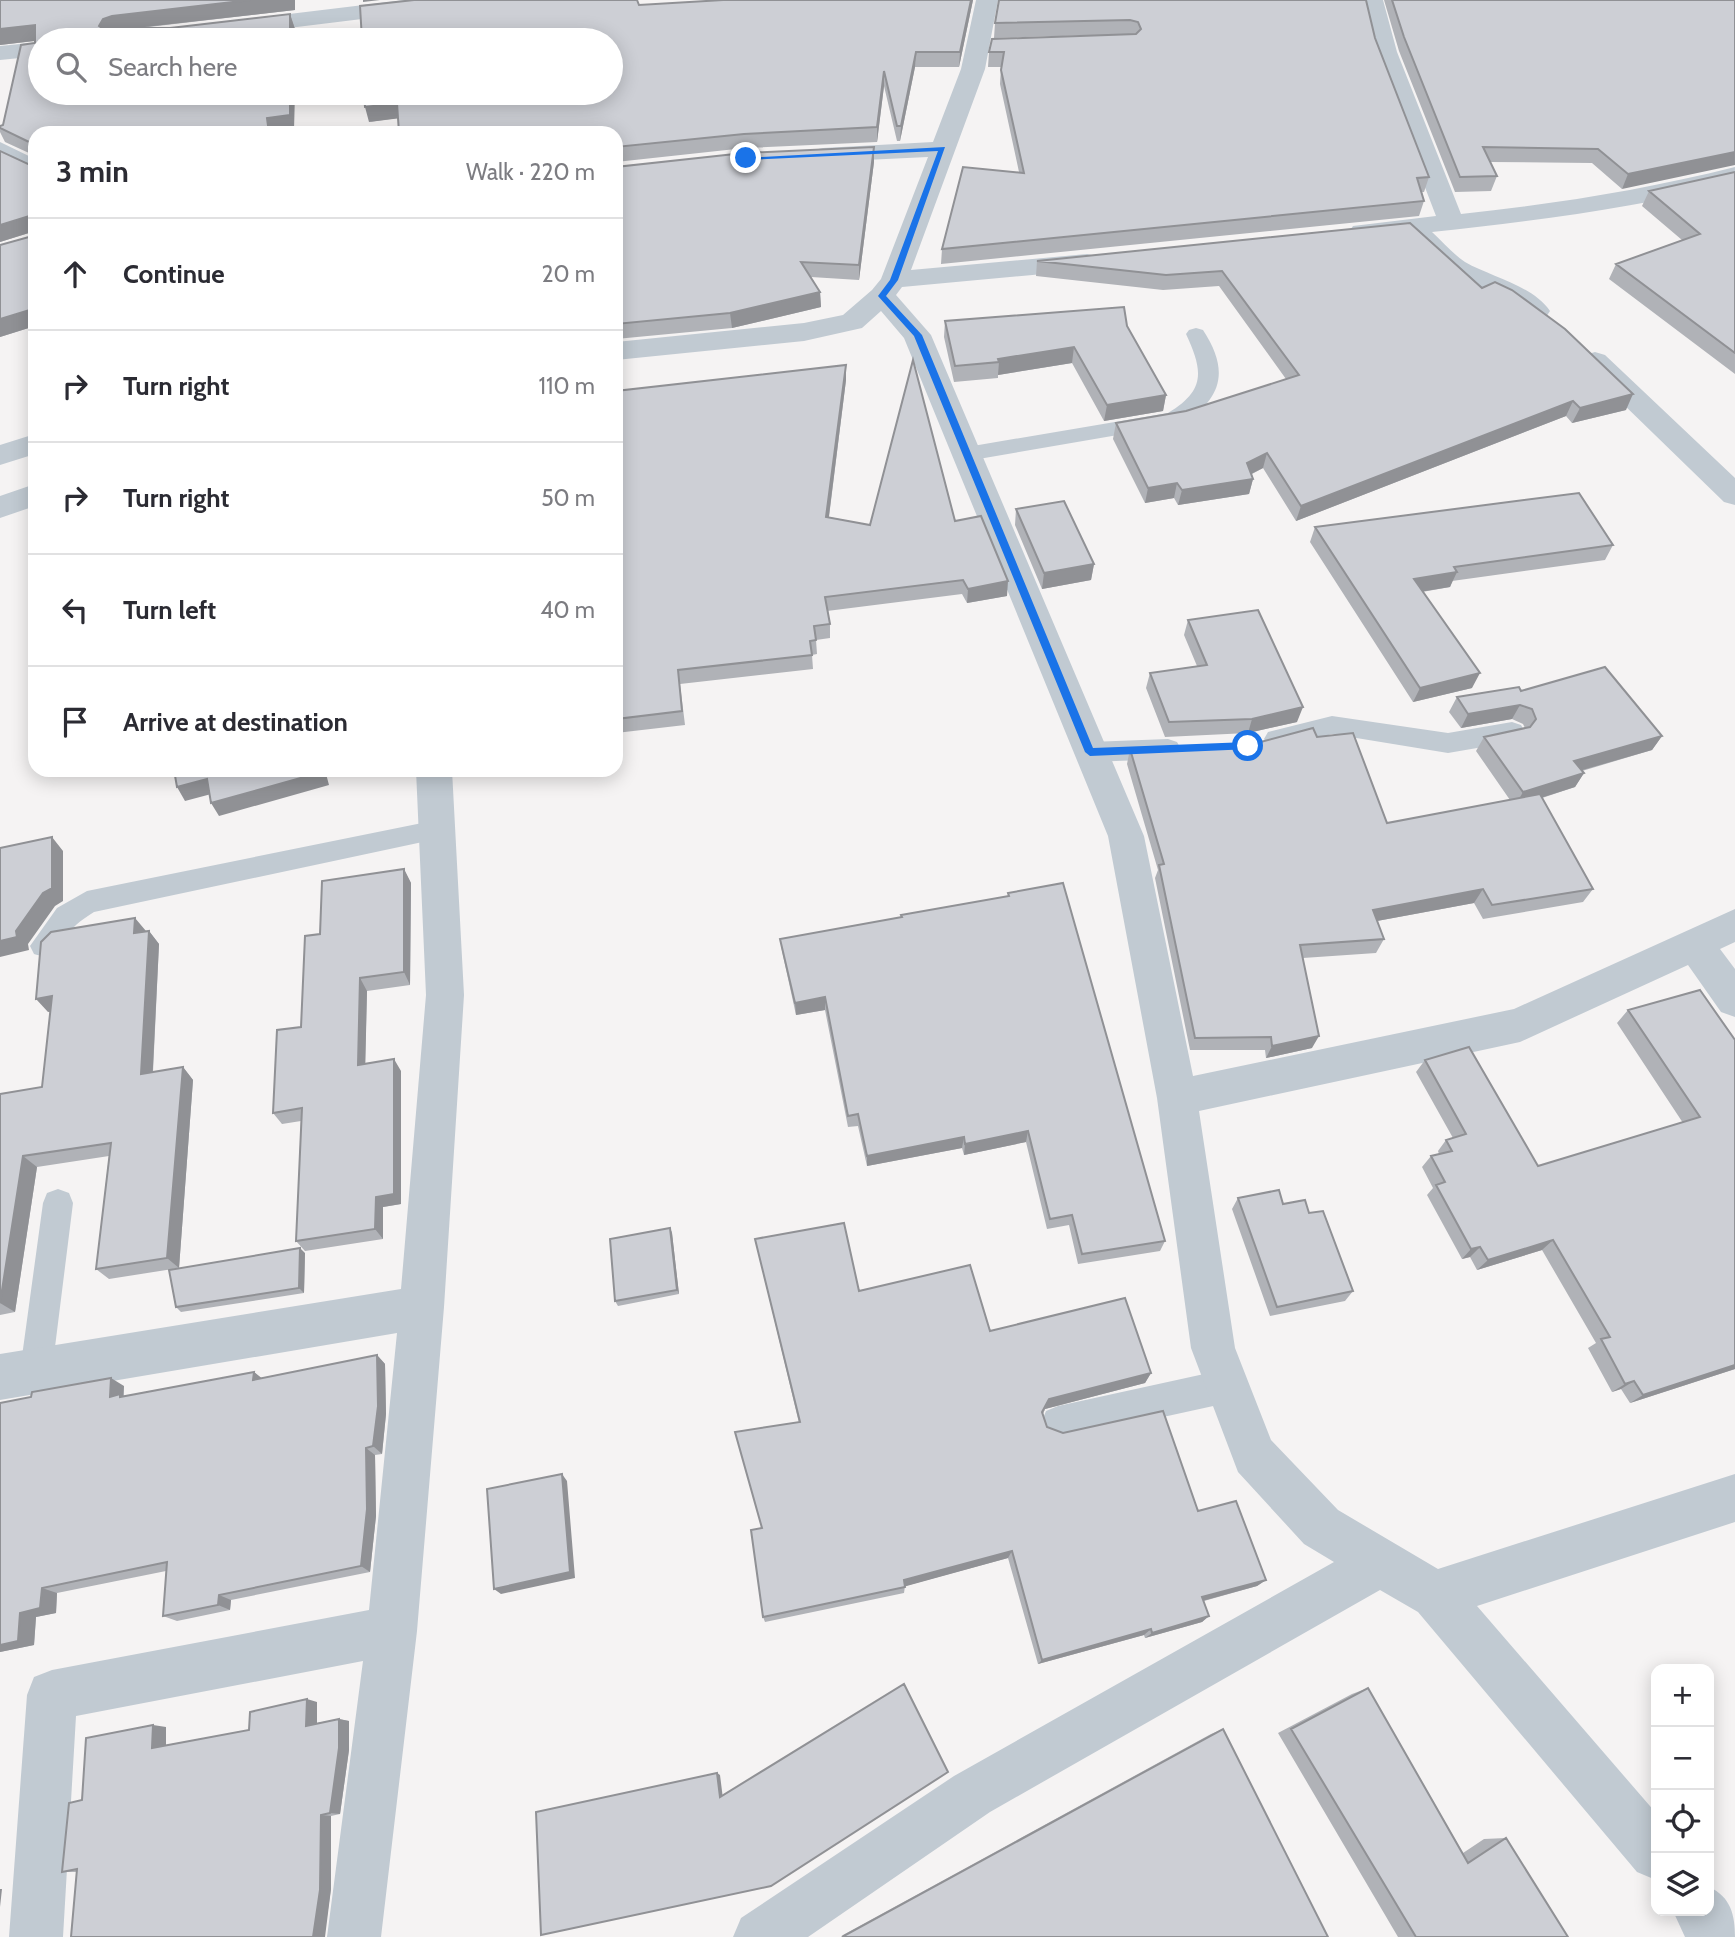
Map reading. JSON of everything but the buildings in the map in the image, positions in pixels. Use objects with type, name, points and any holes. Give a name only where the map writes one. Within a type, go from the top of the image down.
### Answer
[{"type":"street","points":[[230,28],[460,0]]},
{"type":"street","points":[[623,350],[804,332],[852,322],[888,288],[984,46],[987,0]]},
{"type":"street","points":[[1372,0],[1385,52],[1451,222]]},
{"type":"street","points":[[0,53],[28,50]]},
{"type":"street","points":[[0,149],[28,166]]},
{"type":"street","points":[[798,156],[943,149]]},
{"type":"street","points":[[1332,236],[1559,211],[1659,194],[1735,175]]},
{"type":"street","points":[[1411,227],[1453,266],[1517,297],[1570,337],[1735,495]]},
{"type":"street","points":[[888,288],[1115,259]]},
{"type":"street","points":[[888,288],[918,335],[1126,836],[1177,1098],[1213,1348],[1254,1456],[1321,1527],[1434,1595],[1651,1847]]},
{"type":"street","points":[[0,455],[28,446]]},
{"type":"street","points":[[0,508],[28,497]]},
{"type":"street","points":[[354,1937],[392,1631],[422,1307],[445,995],[434,777]]},
{"type":"street","points":[[1177,1098],[1520,1025],[1735,925]]},
{"type":"street","points":[[1695,944],[1735,1000]]},
{"type":"street","points":[[18,1374],[422,1307]]},
{"type":"street","points":[[1434,1595],[1735,1497]]},
{"type":"street","points":[[760,1937],[972,1794],[1380,1563]]},
{"type":"street","points":[[36,1937],[52,1695],[392,1631]]},
{"type":"street","points":[[1703,1916],[1718,1937]]},
{"type":"lane","points":[[967,454],[1174,419],[1192,409],[1211,378],[1209,359],[1196,334]]},
{"type":"lane","points":[[1248,746],[1332,725],[1448,743],[1512,732]]},
{"type":"lane","points":[[1090,752],[1195,748]]},
{"type":"lane","points":[[44,946],[67,916],[87,902],[437,830]]},
{"type":"lane","points":[[18,1374],[58,1203]]},
{"type":"lane","points":[[1058,1423],[1227,1386]]},
{"type":"route","points":[[746,158],[943,149],[894,280],[882,296],[918,335],[1090,752],[1248,746]]}]
